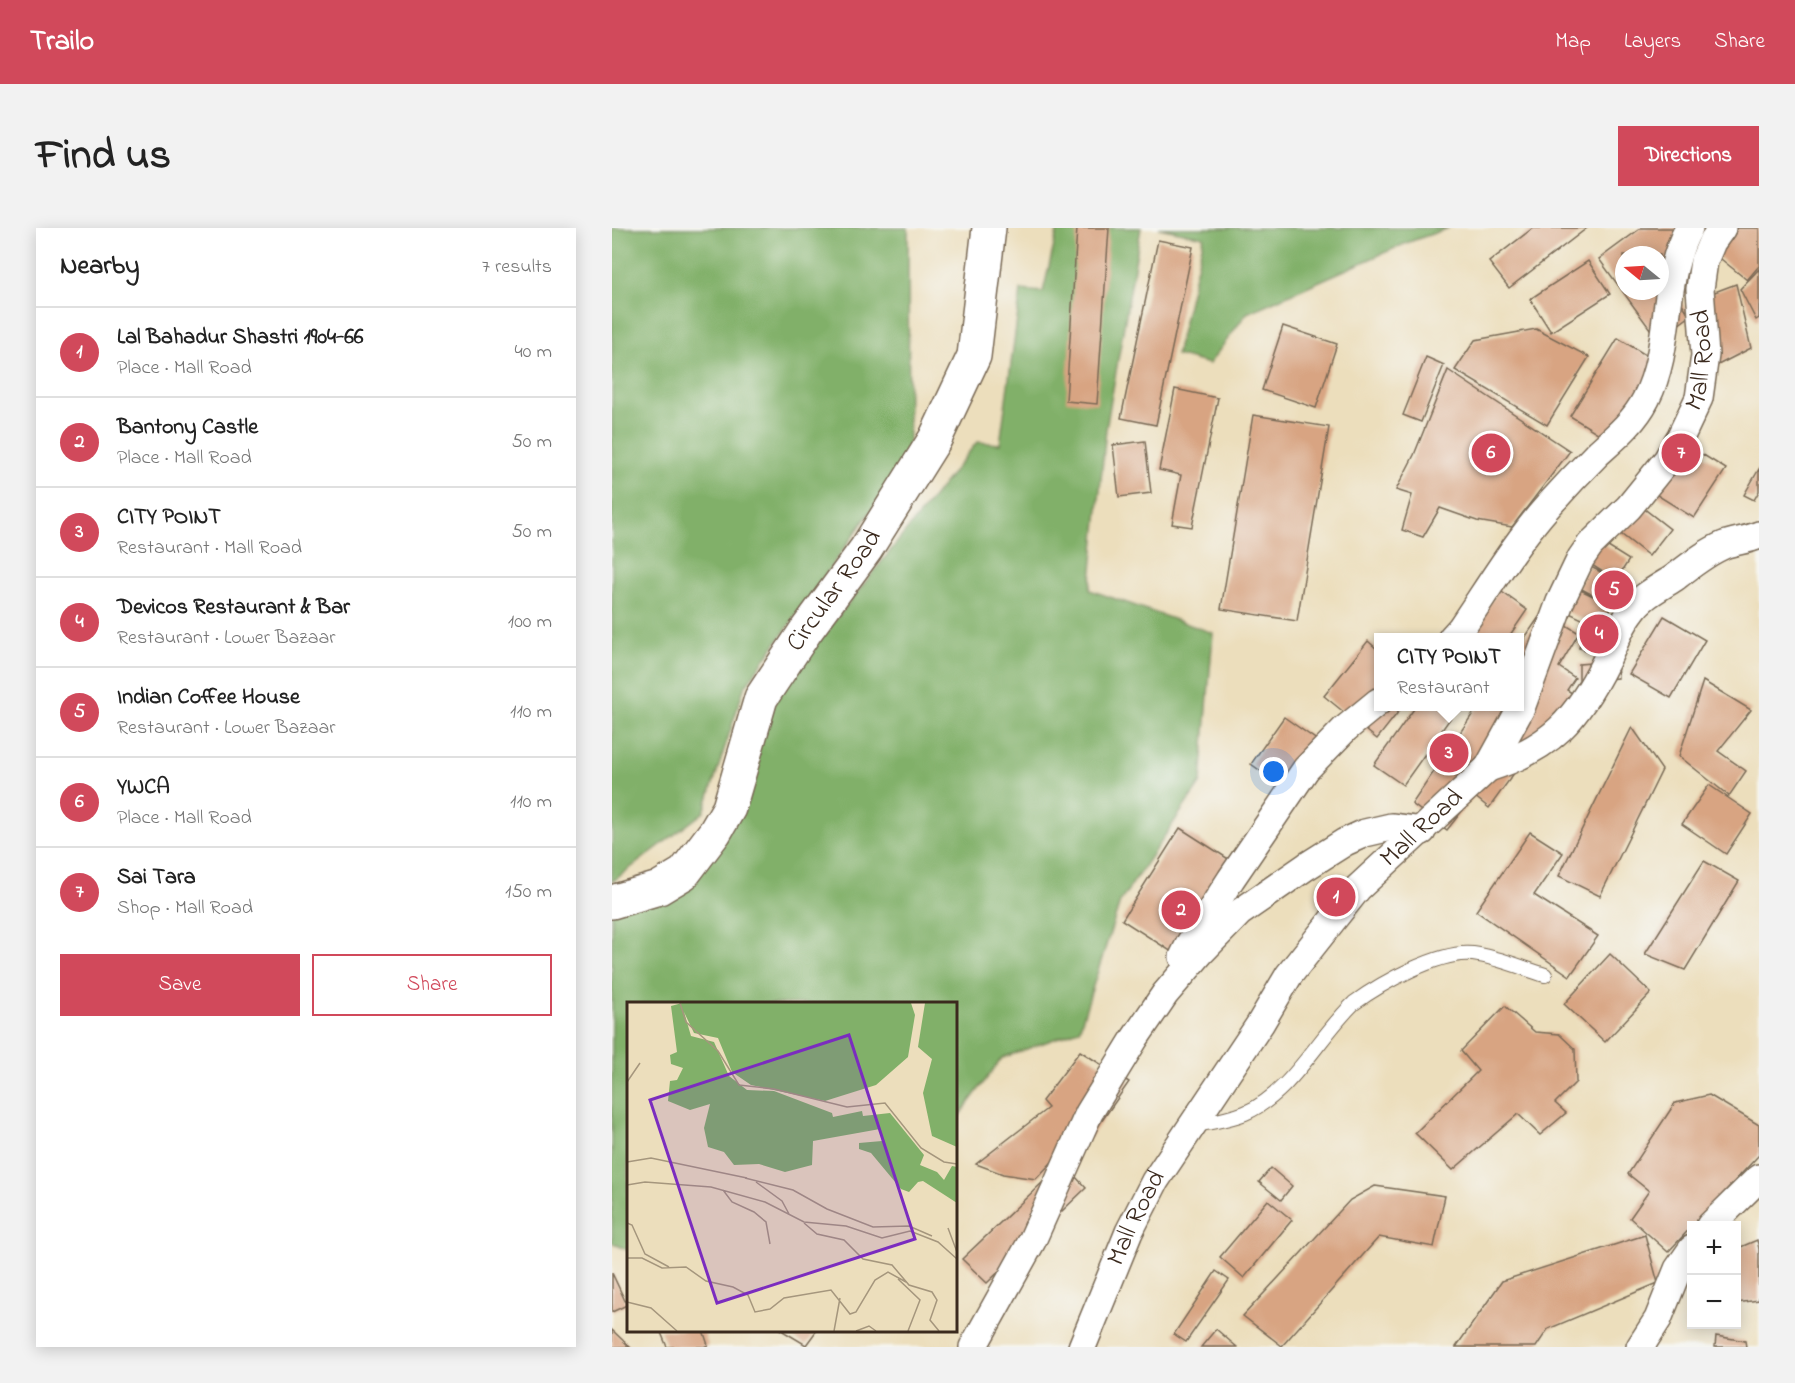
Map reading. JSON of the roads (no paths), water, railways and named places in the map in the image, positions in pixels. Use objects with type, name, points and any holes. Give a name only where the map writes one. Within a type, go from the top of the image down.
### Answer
[{"type":"main road","name":"Circular Road","points":[[612,902],[659,888],[684,873],[715,832],[729,808],[761,698],[805,632],[866,549],[928,449],[974,356],[989,228]]},
{"type":"street","points":[[1456,633],[1547,507],[1630,422],[1646,401],[1654,382],[1663,346],[1668,300],[1676,264],[1683,239],[1689,228]]},
{"type":"street","name":"Mall Road","points":[[1524,700],[1560,602],[1581,558],[1590,545],[1629,507],[1667,460],[1699,398],[1705,355],[1700,289],[1704,261],[1712,242],[1722,228]]},
{"type":"street","points":[[1488,768],[1511,761],[1531,751],[1571,719],[1589,695],[1631,611],[1647,595],[1707,554],[1725,545],[1759,535]]},
{"type":"street","points":[[1165,994],[1190,943],[1261,833],[1306,769],[1345,729],[1374,705]]},
{"type":"street","name":"Mall Road","points":[[1083,1347],[1129,1232],[1155,1181],[1260,1024],[1289,975],[1358,888],[1488,768],[1519,711]]},
{"type":"street","points":[[973,1347],[1032,1241],[1089,1113],[1165,994],[1201,952],[1239,913],[1345,842],[1365,833],[1391,827],[1422,831]]},
{"type":"street","points":[[1715,1221],[1759,1178]]},
{"type":"street","points":[[1640,1347],[1658,1320],[1678,1269],[1687,1256]]},
{"type":"lane","points":[[1190,1126],[1247,1113],[1265,1101],[1287,1081],[1354,1004],[1366,994],[1427,962],[1450,955],[1472,954],[1545,975]]},
{"type":"place","name":"YWCA","points":[[1491,453]]},
{"type":"place","name":"Sai Tara","points":[[1681,453]]},
{"type":"place","name":"Indian Coffee House","points":[[1614,590]]},
{"type":"place","name":"Devicos Restaurant & Bar","points":[[1599,634]]},
{"type":"place","name":"CITY POINT","points":[[1449,753]]},
{"type":"place","name":"Lal Bahadur Shastri 1904-66","points":[[1336,897]]},
{"type":"place","name":"Bantony Castle","points":[[1181,910]]}]
